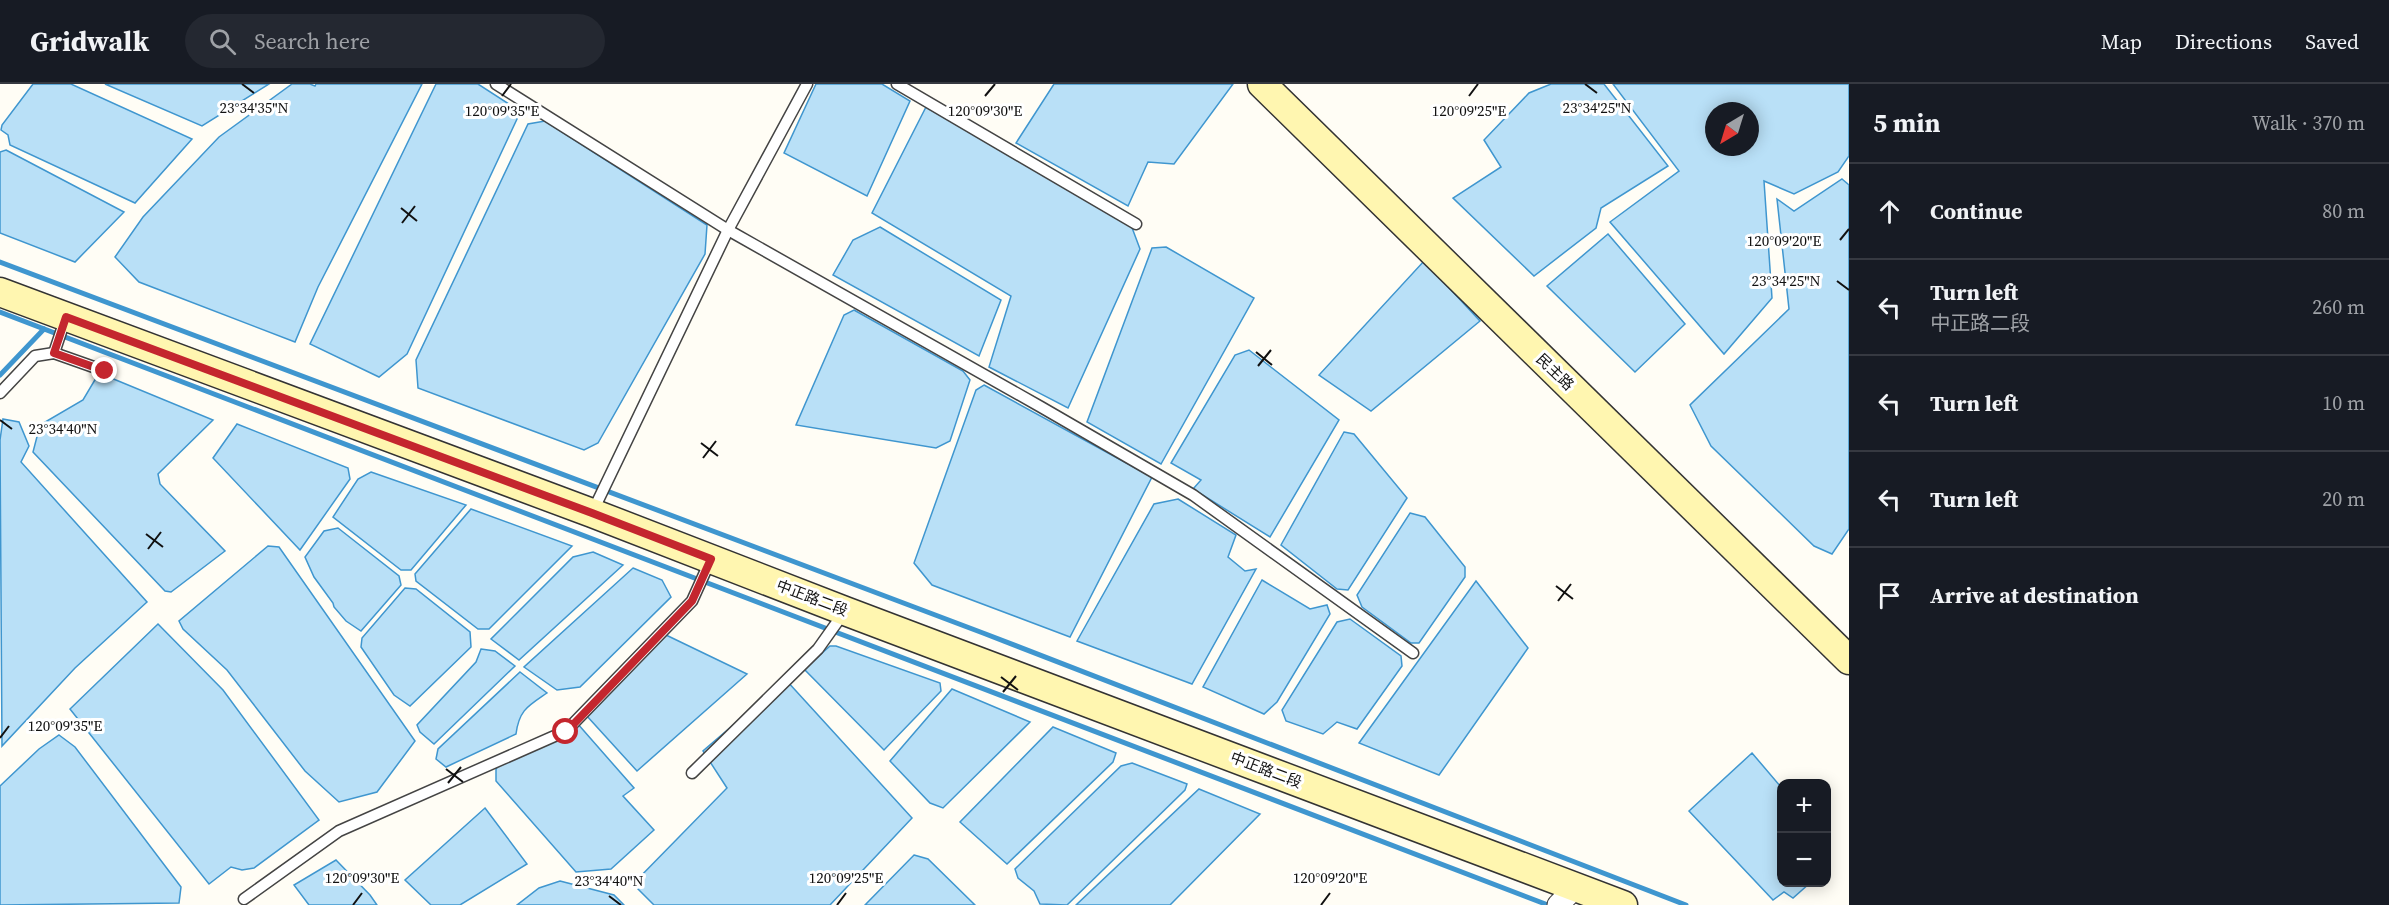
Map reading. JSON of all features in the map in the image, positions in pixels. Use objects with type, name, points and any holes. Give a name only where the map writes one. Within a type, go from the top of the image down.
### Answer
[{"type":"main road","name":"民主路","points":[[1262,84],[1849,660]]},
{"type":"main road","name":"中正路二段","points":[[0,292],[592,513],[1567,896],[1623,905]]},
{"type":"lane","points":[[496,84],[728,230],[1193,495],[1413,653]]},
{"type":"lane","points":[[592,513],[728,230],[807,84]]},
{"type":"lane","points":[[897,84],[1136,224]]},
{"type":"lane","points":[[54,353],[66,317]]},
{"type":"lane","points":[[0,393],[35,356],[54,353],[105,371]]},
{"type":"lane","points":[[244,899],[339,831],[566,732],[692,601],[711,559]]},
{"type":"lane","points":[[692,773],[818,649],[845,611]]},
{"type":"water","points":[[33,84],[71,84],[192,139],[135,203],[10,145],[8,135],[1,130],[2,125]]},
{"type":"water","points":[[105,84],[269,84],[202,126]]},
{"type":"water","points":[[292,84],[315,86],[316,84],[422,84],[318,287],[295,342],[139,282],[115,257],[143,217],[219,137]]},
{"type":"water","points":[[436,84],[478,84],[509,104],[517,119],[407,354],[379,377],[310,344]]},
{"type":"water","points":[[816,84],[882,84],[910,101],[867,196],[784,153]]},
{"type":"water","points":[[1054,84],[1233,84],[1174,164],[1148,162],[1128,206],[1016,143]]},
{"type":"water","points":[[1551,84],[1604,84],[1668,166],[1601,208],[1596,228],[1534,276],[1453,198],[1501,167],[1484,140],[1529,93]]},
{"type":"water","points":[[1613,84],[1849,84],[1849,156],[1838,172],[1794,194],[1764,181],[1772,298],[1724,354],[1610,222],[1679,171]]},
{"type":"water","points":[[926,107],[1131,225],[1140,249],[1068,408],[989,367],[1011,296],[872,213]]},
{"type":"water","points":[[545,121],[707,225],[705,254],[598,443],[584,450],[418,388],[416,360],[528,124]]},
{"type":"water","points":[[6,150],[124,212],[75,262],[0,233],[0,152]]},
{"type":"water","points":[[1842,179],[1849,185],[1849,529],[1832,554],[1814,546],[1711,446],[1690,405],[1789,309],[1777,199],[1794,211]]},
{"type":"water","points":[[880,227],[1001,300],[979,356],[833,275],[853,240]]},
{"type":"water","points":[[1608,234],[1685,324],[1635,372],[1547,286]]},
{"type":"water","points":[[1166,247],[1254,298],[1161,464],[1087,422],[1152,248]]},
{"type":"water","points":[[1424,261],[1480,321],[1371,411],[1319,375]]},
{"type":"water","points":[[854,310],[963,371],[970,380],[950,441],[936,448],[796,425],[844,315]]},
{"type":"water","points":[[1249,350],[1339,420],[1270,537],[1193,489],[1201,480],[1171,463],[1235,355]]},
{"type":"water","points":[[99,373],[213,420],[158,474],[160,484],[225,551],[171,592],[165,591],[33,452],[40,425],[83,400]]},
{"type":"water","points":[[984,385],[1152,477],[1070,637],[932,585],[914,563],[976,390]]},
{"type":"water","points":[[3,419],[19,422],[29,446],[21,462],[147,602],[75,668],[2,746],[0,440]]},
{"type":"water","points":[[237,424],[348,468],[350,479],[300,550],[213,458]]},
{"type":"water","points":[[1344,432],[1354,434],[1407,498],[1348,590],[1337,589],[1281,545]]},
{"type":"water","points":[[371,472],[466,505],[411,570],[401,570],[333,517],[358,479]]},
{"type":"water","points":[[1178,499],[1236,535],[1228,557],[1245,571],[1256,569],[1192,684],[1077,641],[1154,504]]},
{"type":"water","points":[[471,509],[572,546],[489,629],[478,629],[416,581],[415,574]]},
{"type":"water","points":[[1410,513],[1425,517],[1465,567],[1465,577],[1419,643],[1411,643],[1362,607],[1357,595]]},
{"type":"water","points":[[338,528],[399,576],[401,585],[361,631],[346,621],[334,607],[314,577],[305,557],[324,531]]},
{"type":"water","points":[[268,546],[279,547],[415,741],[377,792],[339,802],[305,771],[227,670],[183,629],[179,621]]},
{"type":"water","points":[[593,552],[623,565],[519,660],[491,639],[573,557]]},
{"type":"water","points":[[633,568],[662,580],[671,597],[580,687],[557,690],[524,667]]},
{"type":"water","points":[[1262,580],[1310,609],[1327,605],[1330,614],[1277,702],[1264,714],[1203,687]]},
{"type":"water","points":[[1476,581],[1528,648],[1439,775],[1359,743]]},
{"type":"water","points":[[405,588],[416,589],[470,632],[471,647],[410,706],[394,695],[361,647],[362,638]]},
{"type":"water","points":[[1350,619],[1401,656],[1402,666],[1357,729],[1337,722],[1323,734],[1286,721],[1282,710],[1337,622]]},
{"type":"water","points":[[158,624],[223,690],[319,820],[254,868],[242,870],[231,867],[209,884],[70,709]]},
{"type":"water","points":[[666,635],[747,674],[637,771],[586,715]]},
{"type":"water","points":[[830,646],[836,646],[940,683],[941,691],[884,750],[804,669]]},
{"type":"water","points":[[481,649],[495,651],[515,666],[434,744],[420,732],[417,725],[476,662]]},
{"type":"water","points":[[520,672],[547,693],[522,714],[516,734],[446,767],[436,759],[438,749]]},
{"type":"water","points":[[786,680],[912,818],[830,905],[654,905],[633,884],[727,788],[703,751]]},
{"type":"water","points":[[952,689],[1030,722],[943,808],[930,803],[890,761]]},
{"type":"water","points":[[577,723],[634,788],[623,796],[654,830],[611,869],[576,872],[496,781],[496,769],[503,759]]},
{"type":"water","points":[[1053,727],[1116,753],[1113,762],[1007,864],[960,822]]},
{"type":"water","points":[[59,735],[75,747],[181,887],[179,903],[0,905],[0,786],[39,749]]},
{"type":"water","points":[[1752,753],[1777,782],[1777,887],[1805,887],[1793,898],[1784,892],[1773,900],[1689,811]]},
{"type":"water","points":[[1132,763],[1187,784],[1185,790],[1067,905],[1040,904],[1034,891],[1018,878],[1015,869],[1121,766]]},
{"type":"water","points":[[1199,789],[1260,814],[1170,905],[1076,905]]},
{"type":"water","points":[[485,808],[527,864],[460,905],[431,905],[405,880]]},
{"type":"water","points":[[914,855],[928,859],[975,905],[865,905]]},
{"type":"water","points":[[336,860],[377,905],[309,905],[294,885]]},
{"type":"water","points":[[560,881],[614,895],[624,905],[517,905],[539,888]]},
{"type":"waterway","points":[[0,262],[983,633],[1686,905]]},
{"type":"waterway","points":[[0,312],[1548,905]]},
{"type":"waterway","points":[[0,375],[44,329]]},
{"type":"route","points":[[105,371],[54,353],[66,317],[711,559],[692,601],[566,732]]}]
